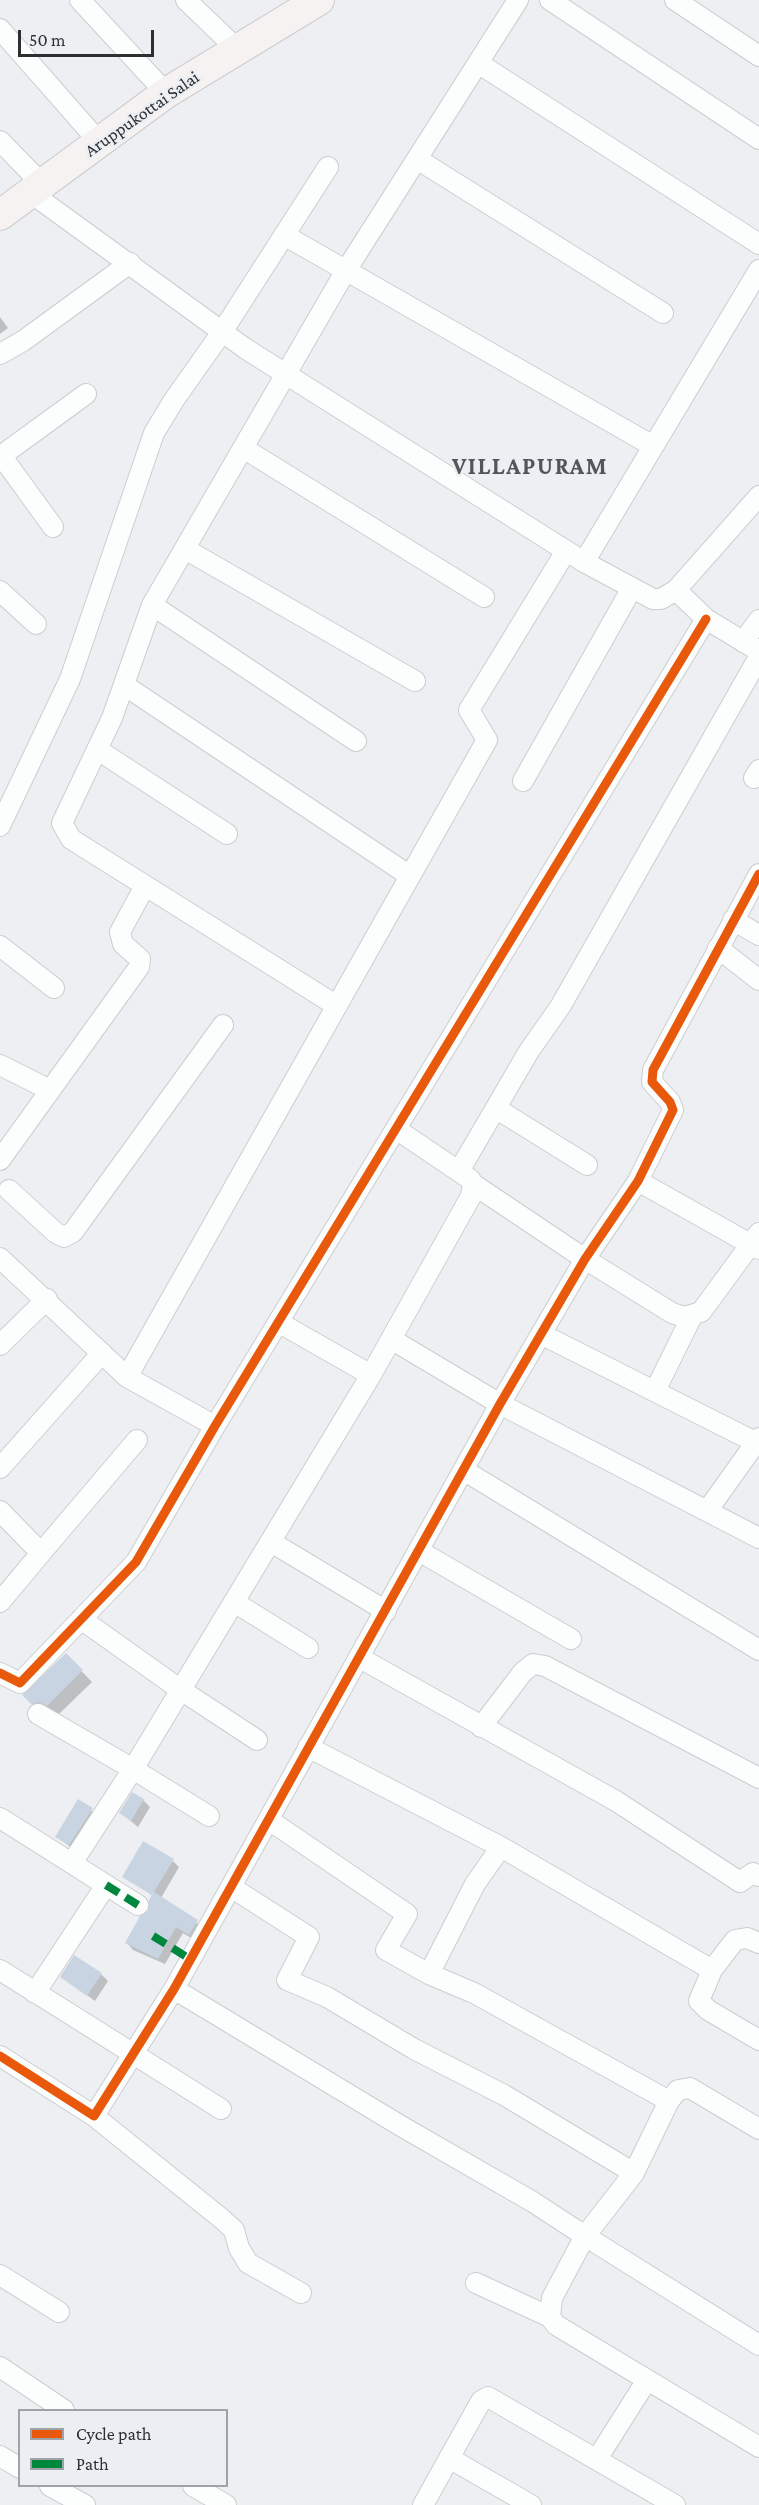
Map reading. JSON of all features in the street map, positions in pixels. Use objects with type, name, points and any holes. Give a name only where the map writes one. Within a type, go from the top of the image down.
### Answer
[{"type":"main road","name":"Aruppukottai Salai","points":[[0,215],[165,93],[238,50],[302,4]]},
{"type":"street","points":[[80,0],[165,93]]},
{"type":"street","points":[[186,0],[238,50]]},
{"type":"street","points":[[337,1006],[71,839],[62,823],[98,750],[153,605],[345,272],[518,0]]},
{"type":"street","points":[[550,0],[759,138]]},
{"type":"street","points":[[675,0],[759,56]]},
{"type":"street","points":[[0,29],[100,143]]},
{"type":"street","points":[[478,63],[759,244]]},
{"type":"street","points":[[0,141],[37,189],[222,332],[566,552],[653,600],[661,599],[676,590],[759,495]]},
{"type":"street","points":[[417,159],[663,313]]},
{"type":"street","points":[[0,826],[70,679],[154,433],[174,400],[222,332],[327,167]]},
{"type":"street","points":[[284,235],[345,272],[653,446]]},
{"type":"street","points":[[0,354],[23,341],[130,263]]},
{"type":"street","points":[[584,562],[759,270]]},
{"type":"street","points":[[53,527],[1,455],[86,394]]},
{"type":"street","points":[[243,448],[484,597]]},
{"type":"street","points":[[185,549],[415,681]]},
{"type":"street","points":[[127,1377],[487,740],[469,710],[566,552]]},
{"type":"street","points":[[523,781],[632,588]]},
{"type":"street","points":[[676,590],[706,620],[751,646],[759,620]]},
{"type":"street","points":[[0,591],[36,624]]},
{"type":"street","points":[[153,605],[356,741]]},
{"type":"street","points":[[0,1673],[20,1683],[136,1562],[215,1426],[706,620]]},
{"type":"street","points":[[72,1863],[133,1769],[371,1376],[471,1196],[466,1177],[478,1136],[497,1109],[529,1051],[560,1007],[759,657]]},
{"type":"street","points":[[124,685],[410,876]]},
{"type":"street","points":[[98,750],[227,834]]},
{"type":"street","points":[[94,2116],[174,1989],[465,1471],[500,1404],[585,1259],[638,1181],[672,1110],[670,1102],[652,1082],[653,1070],[759,874]]},
{"type":"street","points":[[0,1160],[139,967],[140,959],[123,944],[120,932],[145,886]]},
{"type":"street","points":[[733,920],[759,935]]},
{"type":"street","points":[[0,946],[54,987]]},
{"type":"street","points":[[718,948],[759,980]]},
{"type":"street","points":[[3,1189],[56,1233],[64,1237],[73,1232],[223,1025]]},
{"type":"street","points":[[0,1065],[50,1090]]},
{"type":"street","points":[[497,1109],[587,1165]]},
{"type":"street","points":[[396,1129],[585,1259],[672,1313],[692,1316],[701,1312],[756,1242],[638,1181]]},
{"type":"street","points":[[0,1258],[47,1299],[127,1377],[215,1426]]},
{"type":"street","points":[[0,1345],[47,1299]]},
{"type":"street","points":[[656,1391],[692,1316]]},
{"type":"street","points":[[278,1322],[371,1376]]},
{"type":"street","points":[[541,1334],[758,1442],[707,1511]]},
{"type":"street","points":[[391,1339],[500,1404],[759,1538]]},
{"type":"street","points":[[0,1468],[102,1353]]},
{"type":"street","points":[[0,1602],[137,1440]]},
{"type":"street","points":[[465,1471],[759,1650]]},
{"type":"street","points":[[0,1511],[41,1553]]},
{"type":"street","points":[[271,1542],[386,1611]]},
{"type":"street","points":[[419,1551],[571,1639]]},
{"type":"street","points":[[234,1602],[308,1648]]},
{"type":"street","points":[[81,1619],[181,1690],[257,1740]]},
{"type":"street","points":[[360,1658],[616,1802],[740,1882],[753,1873],[759,1876]]},
{"type":"street","points":[[482,1727],[523,1672],[533,1664],[545,1666],[759,1778]]},
{"type":"street","points":[[38,1714],[209,1816]]},
{"type":"street","points":[[308,1747],[501,1847],[712,1970]]},
{"type":"street","points":[[0,1818],[138,1905]]},
{"type":"street","points":[[269,1820],[407,1914],[386,1950],[429,1974],[474,1993],[669,2101]]},
{"type":"street","points":[[429,1974],[475,1884],[501,1847]]},
{"type":"street","points":[[35,1993],[106,1885]]},
{"type":"street","points":[[231,1887],[309,1937],[287,1980],[327,1997],[414,2049],[504,2095],[634,2173]]},
{"type":"street","points":[[759,1943],[747,1938],[735,1940],[712,1970],[699,1996],[702,2006],[759,2040]]},
{"type":"street","points":[[0,1970],[133,2056],[221,2109]]},
{"type":"street","points":[[174,1989],[401,2126],[533,2202],[759,2345]]},
{"type":"street","points":[[0,2056],[94,2116],[234,2230],[239,2248],[248,2263],[301,2293]]},
{"type":"street","points":[[550,2318],[552,2298],[585,2236],[634,2173],[669,2101],[678,2090],[690,2088],[759,2129]]},
{"type":"street","points":[[0,2275],[59,2312]]},
{"type":"street","points":[[476,2283],[550,2318],[556,2325],[647,2380],[758,2443]]},
{"type":"street","points":[[0,2367],[63,2409]]},
{"type":"street","points":[[597,2459],[647,2380]]},
{"type":"street","points":[[423,2505],[481,2401],[488,2397],[675,2505]]},
{"type":"street","points":[[0,2456],[18,2467]]},
{"type":"street","points":[[449,2458],[531,2505]]},
{"type":"street","points":[[52,2487],[85,2505]]},
{"type":"street","points":[[195,2487],[226,2505]]},
{"type":"building","points":[[66,1653],[83,1670],[47,1706],[39,1702],[31,1704],[22,1695]]},
{"type":"building","points":[[132,1792],[144,1799],[131,1821],[119,1813]]},
{"type":"building","points":[[78,1799],[93,1808],[69,1845],[55,1837]]},
{"type":"building","points":[[143,1841],[174,1859],[154,1892],[198,1920],[189,1935],[176,1927],[158,1959],[125,1943],[140,1916],[148,1911],[152,1895],[122,1877]]},
{"type":"building","points":[[74,1955],[102,1973],[87,1996],[60,1977]]},
{"type":"marked path","points":[[106,1885],[138,1905]]},
{"type":"marked path","points":[[153,1936],[190,1959]]},
{"type":"cycle path","points":[[0,1673],[20,1683],[136,1562],[215,1426],[706,619]]},
{"type":"cycle path","points":[[0,2056],[94,2116],[174,1989],[500,1404],[585,1259],[638,1181],[673,1110],[670,1102],[652,1082],[653,1070],[759,874]]},
{"type":"district","name":"VILLAPURAM","points":[[530,467]]}]
